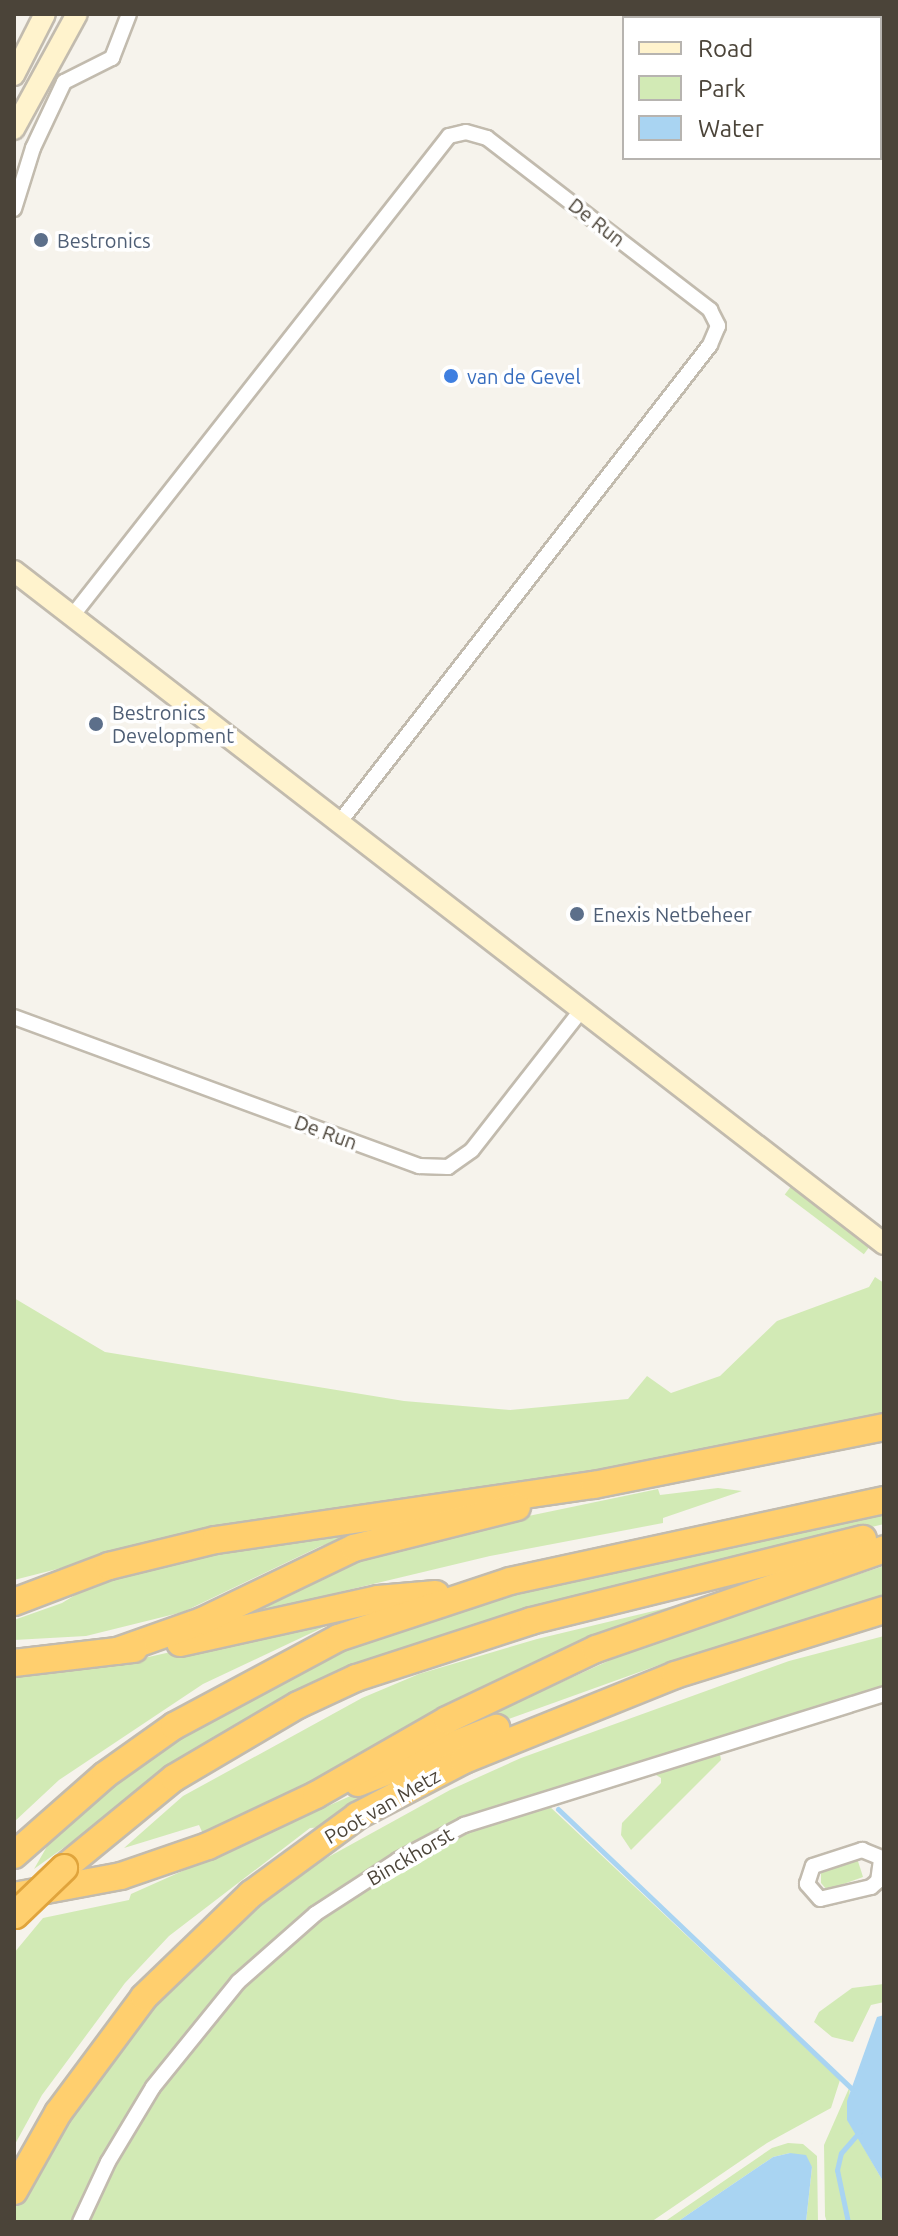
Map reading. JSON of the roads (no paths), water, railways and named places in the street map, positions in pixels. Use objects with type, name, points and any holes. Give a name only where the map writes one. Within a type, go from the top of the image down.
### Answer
[{"type":"highway","points":[[14,1602],[109,1566],[216,1540],[594,1485],[884,1427]]},
{"type":"highway","points":[[117,1651],[202,1621],[354,1548],[594,1485]]},
{"type":"highway","points":[[14,1855],[105,1775],[214,1702],[338,1638],[474,1591],[884,1500]]},
{"type":"highway","points":[[14,1909],[174,1778],[298,1705],[356,1678],[531,1621],[884,1534]]},
{"type":"highway","points":[[316,1795],[391,1748],[596,1649],[884,1549]]},
{"type":"highway","points":[[14,1663],[175,1644],[378,1599],[474,1591]]},
{"type":"highway","name":"Poot van Metz","points":[[14,2191],[83,2074],[144,1997],[188,1950],[286,1866],[410,1786],[675,1675],[884,1610]]},
{"type":"highway","points":[[14,1909],[165,1861],[316,1795],[503,1726],[675,1675]]},
{"type":"street","points":[[14,75],[45,14]]},
{"type":"street","points":[[14,129],[77,14]]},
{"type":"street","points":[[14,209],[33,148],[64,82],[77,71],[112,58],[129,14]]},
{"type":"street","name":"De Run","points":[[73,615],[449,136],[466,132],[487,138],[710,310],[718,326],[710,345],[339,823]]},
{"type":"street","points":[[14,572],[884,1244]]},
{"type":"street","name":"De Run","points":[[14,1017],[419,1166],[448,1167],[472,1150],[580,1012]]},
{"type":"street","name":"Binckhorst","points":[[80,2222],[108,2162],[153,2087],[238,1982],[315,1914],[351,1890],[464,1825],[884,1694]]},
{"type":"street","points":[[862,1850],[883,1860],[878,1881],[871,1887],[820,1899],[807,1884],[813,1866],[862,1850]]},
{"type":"water","points":[[884,2015],[884,2183],[847,2120],[847,2101],[877,2017]]},
{"type":"water","points":[[790,2153],[806,2155],[812,2167],[806,2222],[677,2222],[773,2157]]},
{"type":"waterway","points":[[558,1809],[853,2090]]},
{"type":"waterway","points":[[848,2222],[837,2170],[841,2153],[860,2131]]},
{"type":"place","name":"Bestronics","points":[[41,240]]},
{"type":"place","name":"van de Gevel","points":[[451,376]]},
{"type":"place","name":"Bestronics Development","points":[[96,724]]},
{"type":"place","name":"Enexis Netbeheer","points":[[577,914]]}]
